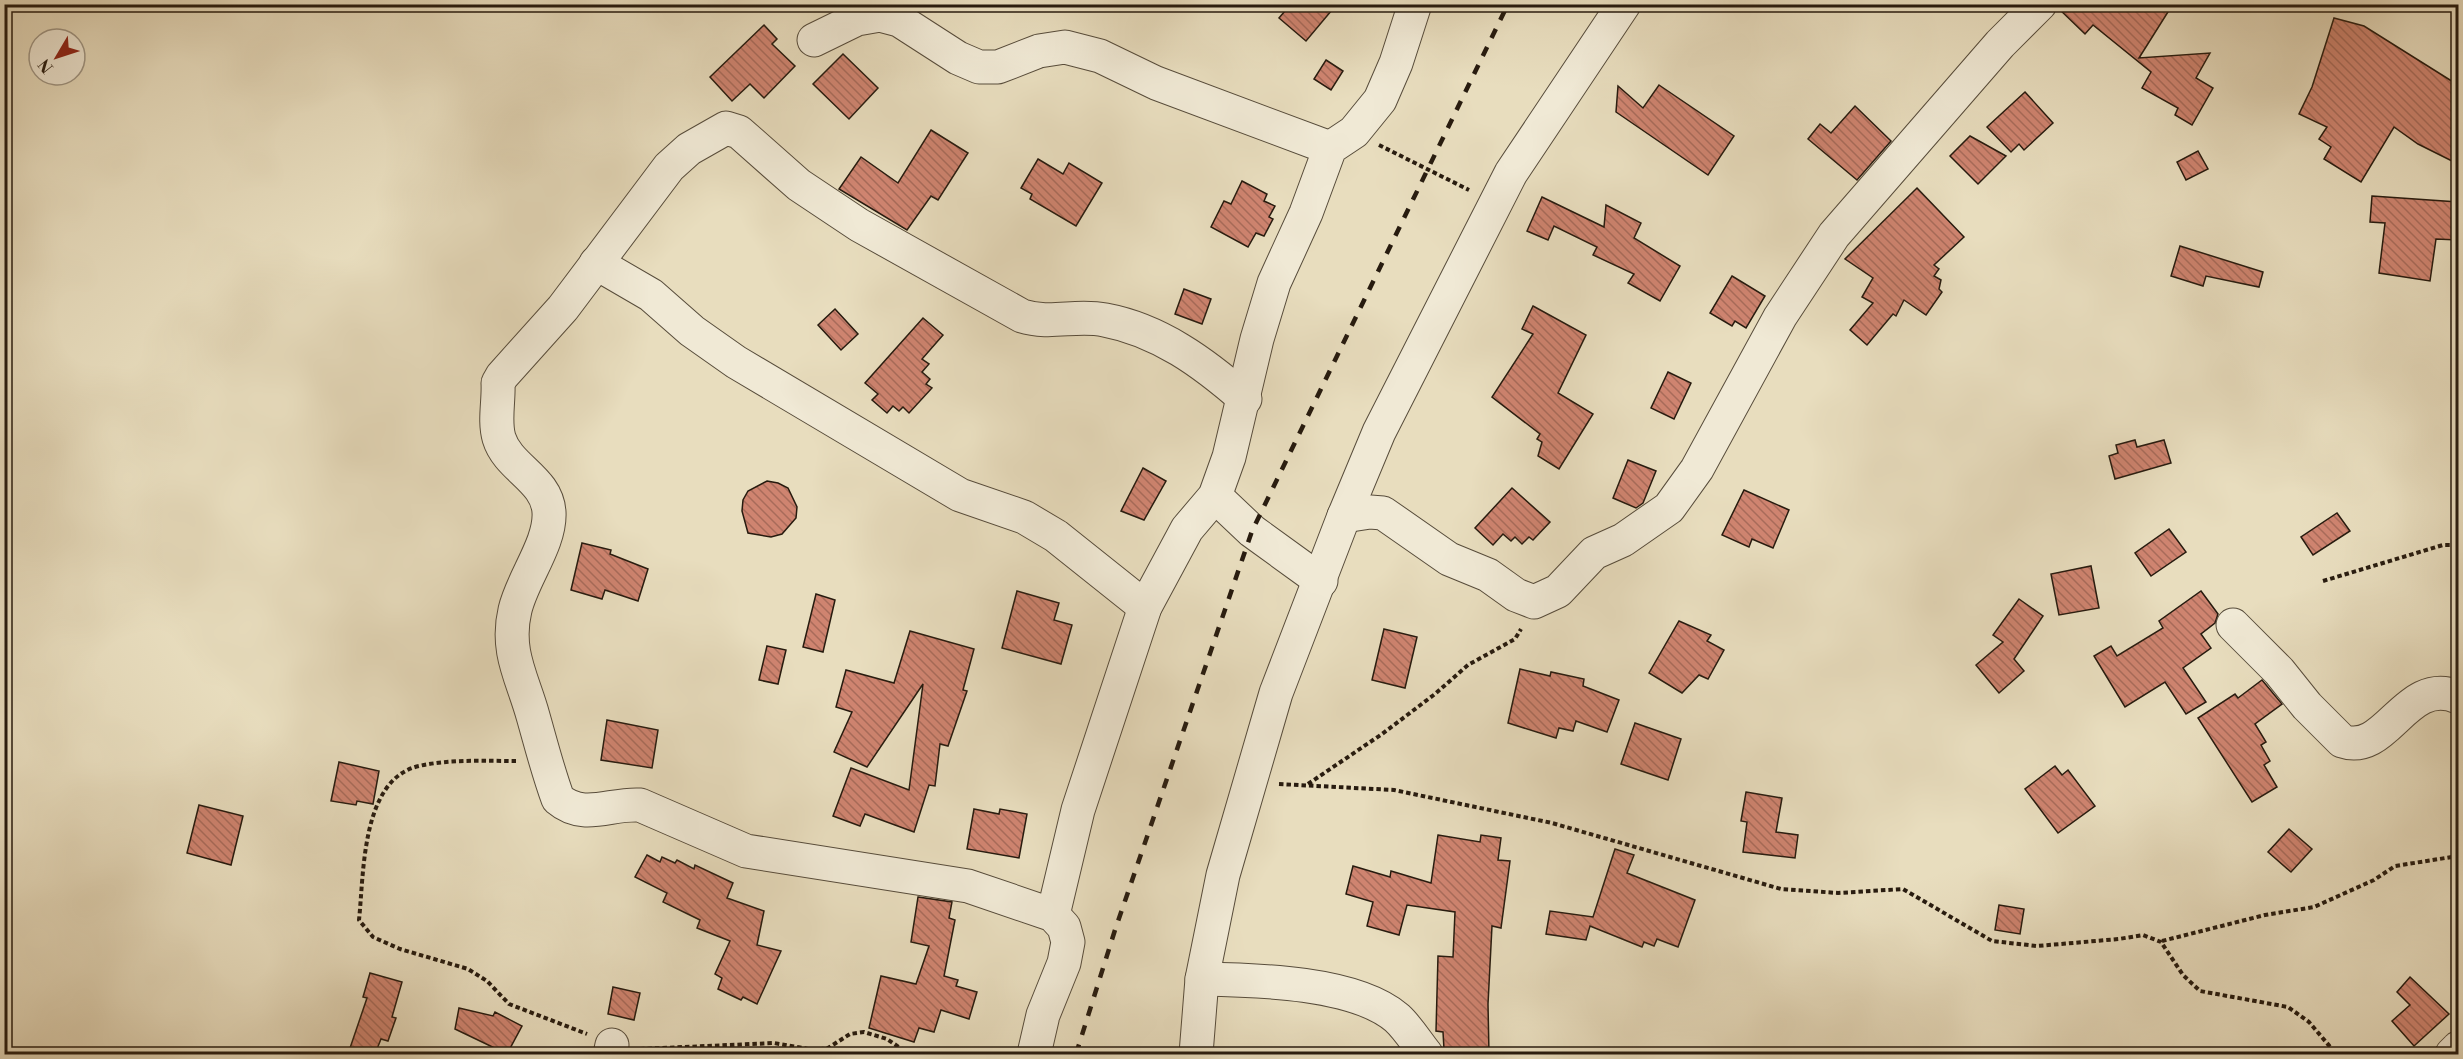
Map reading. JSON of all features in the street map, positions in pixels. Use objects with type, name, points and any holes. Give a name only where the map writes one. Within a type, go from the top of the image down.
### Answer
[{"type":"street","points":[[1053,915],[1078,810],[1145,606],[1187,529],[1215,495],[1230,457],[1257,339],[1274,283],[1342,140],[1380,100],[1396,63],[1415,4]]},
{"type":"street","points":[[1196,1054],[1202,979],[1223,875],[1276,693],[1321,581],[1344,516],[1379,432],[1507,180],[1624,4]]},
{"type":"street","points":[[1344,516],[1370,512],[1383,513],[1449,559],[1488,575],[1516,595],[1534,602],[1558,591],[1594,553],[1623,540],[1669,508],[1697,469],[1780,317],[1834,235],[2000,44],[2040,4]]},
{"type":"street","points":[[814,40],[857,19],[880,15],[899,20],[958,58],[979,67],[998,67],[1039,51],[1065,47],[1101,56],[1156,83],[1342,140]]},
{"type":"street","points":[[1034,1054],[1043,1015],[1064,963],[1068,942],[1064,927],[1053,915],[968,886],[746,851],[640,805],[624,804],[597,810],[569,809],[558,799],[546,767],[532,713],[514,664],[513,632],[515,611],[522,588],[549,526],[549,510],[547,499],[540,487],[509,456],[499,438],[498,383],[563,308],[669,167],[689,149],[726,128],[739,132],[799,185],[859,225],[1013,311],[1037,321],[1104,320],[1157,336],[1206,366],[1245,399]]},
{"type":"street","points":[[596,263],[651,295],[693,331],[736,362],[960,495],[1024,517],[1056,536],[1145,606]]},
{"type":"street","points":[[1215,495],[1252,531],[1321,581]]},
{"type":"street","points":[[2233,625],[2279,671],[2307,706],[2342,741],[2350,744],[2367,741],[2417,700],[2432,693],[2444,691],[2458,697]]},
{"type":"street","points":[[1202,979],[1293,984],[1353,996],[1376,1004],[1398,1019],[1426,1054]]},
{"type":"street","points":[[2452,1054],[2458,1048]]},
{"type":"path","points":[[1342,140],[1468,190],[1507,180]]},
{"type":"path","points":[[2323,581],[2443,545],[2458,544]]},
{"type":"path","points":[[1307,784],[1382,734],[1435,694],[1467,665],[1515,639],[1534,602]]},
{"type":"path","points":[[546,767],[521,761],[467,761],[418,766],[395,778],[381,795],[369,832],[359,920],[364,929],[382,941],[468,969],[486,981],[509,1005],[611,1050],[774,1043],[814,1050],[828,1048],[850,1034],[864,1032],[887,1039],[909,1054]]},
{"type":"path","points":[[1251,784],[1307,784],[1394,790],[1552,823],[1781,889],[1838,893],[1903,889],[1962,926],[1992,941],[2037,946],[2143,935],[2162,942],[2265,915],[2314,907],[2374,880],[2395,866],[2458,856]]},
{"type":"path","points":[[2162,942],[2183,975],[2200,991],[2288,1007],[2309,1022],[2331,1049],[2344,1054]]},
{"type":"building","points":[[1291,4],[1337,4],[1306,41],[1279,18]]},
{"type":"building","points":[[2058,4],[2173,4],[2139,58],[2210,53],[2196,78],[2213,88],[2192,125],[2175,115],[2178,108],[2142,88],[2151,72],[2093,25],[2085,34],[2058,8]]},
{"type":"building","points":[[2334,18],[2364,26],[2458,85],[2458,164],[2418,144],[2394,127],[2361,182],[2324,159],[2331,147],[2319,139],[2327,127],[2299,114],[2312,87]]},
{"type":"building","points":[[764,25],[777,39],[772,44],[795,66],[764,98],[750,84],[732,101],[710,77]]},
{"type":"building","points":[[843,54],[878,88],[849,119],[813,84]]},
{"type":"building","points":[[1326,60],[1343,71],[1331,90],[1314,79]]},
{"type":"building","points":[[1659,85],[1734,136],[1708,175],[1616,112],[1618,86],[1643,108]]},
{"type":"building","points":[[2025,92],[2053,123],[2024,150],[2019,144],[2011,152],[1987,127]]},
{"type":"building","points":[[1855,106],[1891,141],[1857,180],[1808,139],[1820,124],[1831,133]]},
{"type":"building","points":[[931,130],[968,153],[938,200],[931,196],[907,230],[839,189],[861,157],[898,183]]},
{"type":"building","points":[[1970,136],[2006,156],[1978,184],[1950,156]]},
{"type":"building","points":[[2198,151],[2208,169],[2186,180],[2177,162]]},
{"type":"building","points":[[1038,159],[1063,174],[1069,163],[1102,183],[1076,226],[1030,199],[1032,194],[1021,188]]},
{"type":"building","points":[[1242,181],[1267,194],[1264,201],[1275,206],[1269,217],[1273,219],[1264,236],[1256,233],[1248,247],[1211,227],[1224,201],[1231,204]]},
{"type":"building","points":[[1917,188],[1964,237],[1934,265],[1939,269],[1934,276],[1941,280],[1939,289],[1942,292],[1926,315],[1904,300],[1896,316],[1893,314],[1867,345],[1850,330],[1873,303],[1862,297],[1873,278],[1845,259]]},
{"type":"building","points":[[2372,196],[2458,202],[2458,240],[2436,239],[2430,281],[2379,273],[2385,223],[2370,222]]},
{"type":"building","points":[[1542,197],[1604,227],[1606,205],[1641,223],[1634,238],[1680,266],[1660,301],[1628,283],[1634,274],[1593,255],[1597,247],[1554,226],[1548,240],[1527,231]]},
{"type":"building","points":[[2180,246],[2263,272],[2259,287],[2206,276],[2203,286],[2171,276]]},
{"type":"building","points":[[1732,276],[1765,296],[1746,328],[1735,321],[1732,326],[1710,313]]},
{"type":"building","points":[[1184,289],[1211,299],[1202,324],[1175,314]]},
{"type":"building","points":[[1533,306],[1586,335],[1558,393],[1593,414],[1559,469],[1538,456],[1542,442],[1537,439],[1540,434],[1492,397],[1533,334],[1522,329]]},
{"type":"building","points":[[835,309],[858,334],[841,350],[818,325]]},
{"type":"building","points":[[923,318],[943,335],[922,359],[929,364],[922,372],[930,379],[926,384],[932,388],[909,413],[903,407],[899,411],[893,406],[887,413],[872,400],[878,394],[865,383]]},
{"type":"building","points":[[1668,372],[1691,383],[1674,419],[1651,408]]},
{"type":"building","points":[[2135,440],[2137,447],[2164,440],[2171,463],[2115,479],[2109,456],[2118,453],[2116,445]]},
{"type":"building","points":[[1628,460],[1656,471],[1643,503],[1636,508],[1613,498]]},
{"type":"building","points":[[1143,468],[1166,481],[1144,520],[1121,511]]},
{"type":"building","points":[[767,481],[788,488],[797,507],[796,518],[782,534],[771,537],[748,533],[742,511],[743,500],[748,491]]},
{"type":"building","points":[[1512,488],[1550,522],[1533,540],[1529,537],[1522,544],[1515,537],[1511,541],[1503,534],[1493,545],[1475,528]]},
{"type":"building","points":[[1744,490],[1789,510],[1773,548],[1752,539],[1749,547],[1722,535]]},
{"type":"building","points":[[2337,513],[2350,531],[2313,555],[2301,537]]},
{"type":"building","points":[[2169,529],[2186,552],[2151,576],[2135,553]]},
{"type":"building","points":[[582,543],[611,550],[610,554],[648,569],[638,601],[605,590],[602,599],[571,590]]},
{"type":"building","points":[[2091,566],[2099,608],[2059,615],[2051,574]]},
{"type":"building","points":[[1017,591],[1059,603],[1054,620],[1072,625],[1061,664],[1002,648]]},
{"type":"building","points":[[2201,591],[2218,614],[2215,623],[2201,634],[2211,648],[2183,668],[2206,702],[2186,714],[2165,682],[2125,707],[2094,656],[2111,646],[2117,656],[2163,628],[2159,621]]},
{"type":"building","points":[[816,594],[835,600],[823,652],[803,647]]},
{"type":"building","points":[[2019,599],[2043,616],[2014,659],[2024,671],[1999,693],[1976,665],[2003,642],[1993,635]]},
{"type":"building","points":[[1679,621],[1711,635],[1707,641],[1724,650],[1708,679],[1699,675],[1682,693],[1649,673]]},
{"type":"building","points":[[1384,629],[1417,637],[1405,688],[1372,680]]},
{"type":"building","points":[[910,631],[974,649],[963,690],[967,691],[948,746],[940,744],[935,786],[929,785],[914,832],[865,814],[860,826],[833,816],[851,768],[909,790],[923,684],[867,767],[834,752],[852,712],[836,707],[846,670],[894,683]]},
{"type":"building","points":[[767,646],[786,650],[778,684],[759,680]]},
{"type":"building","points":[[1520,669],[1550,676],[1551,672],[1584,679],[1583,686],[1619,700],[1607,732],[1576,721],[1573,731],[1559,728],[1556,738],[1508,723]]},
{"type":"building","points":[[2262,680],[2282,704],[2255,724],[2266,742],[2261,745],[2270,761],[2264,765],[2277,787],[2252,802],[2198,718],[2235,694],[2238,698]]},
{"type":"building","points":[[607,720],[658,730],[652,768],[601,760]]},
{"type":"building","points":[[1635,723],[1681,739],[1668,780],[1621,764]]},
{"type":"building","points":[[339,762],[379,771],[373,804],[357,801],[356,805],[331,801]]},
{"type":"building","points":[[2055,766],[2062,775],[2068,770],[2095,806],[2058,833],[2025,789]]},
{"type":"building","points":[[1746,792],[1782,798],[1776,832],[1798,835],[1795,858],[1743,852],[1747,822],[1741,821]]},
{"type":"building","points":[[199,805],[243,816],[231,865],[187,853]]},
{"type":"building","points":[[974,809],[999,814],[1000,809],[1027,814],[1019,858],[967,849]]},
{"type":"building","points":[[2289,829],[2312,849],[2291,872],[2268,852]]},
{"type":"building","points":[[1438,835],[1480,842],[1481,835],[1501,838],[1498,860],[1510,861],[1501,928],[1492,926],[1488,1004],[1489,1054],[1453,1054],[1452,1049],[1444,1049],[1443,1032],[1436,1031],[1438,956],[1453,957],[1455,912],[1407,905],[1399,935],[1367,926],[1373,902],[1346,894],[1353,866],[1390,877],[1391,871],[1431,883]]},
{"type":"building","points":[[1615,849],[1634,855],[1627,873],[1695,900],[1678,947],[1657,939],[1654,946],[1644,942],[1642,947],[1590,926],[1586,940],[1546,934],[1550,911],[1593,917]]},
{"type":"building","points":[[647,855],[660,862],[662,857],[675,863],[677,860],[694,869],[695,865],[733,883],[727,898],[764,911],[757,945],[781,951],[757,1004],[743,997],[741,1000],[718,989],[722,978],[715,974],[730,941],[697,928],[700,920],[663,902],[667,893],[635,877]]},
{"type":"building","points":[[918,897],[952,902],[949,918],[955,920],[944,976],[958,980],[956,986],[977,992],[969,1019],[941,1010],[934,1032],[919,1028],[914,1042],[869,1028],[881,976],[916,984],[929,946],[911,942]]},
{"type":"building","points":[[1999,905],[2024,909],[2020,934],[1995,930]]},
{"type":"building","points":[[370,973],[402,982],[392,1017],[396,1018],[388,1041],[381,1039],[375,1054],[348,1054],[367,998],[363,997]]},
{"type":"building","points":[[2410,977],[2449,1014],[2414,1046],[2392,1021],[2410,1005],[2397,992]]},
{"type":"building","points":[[613,987],[640,993],[634,1020],[608,1014]]},
{"type":"building","points":[[459,1008],[493,1016],[495,1012],[522,1026],[507,1054],[455,1029]]},
{"type":"railway","points":[[1076,1054],[1115,930],[1252,531],[1508,4]]}]
